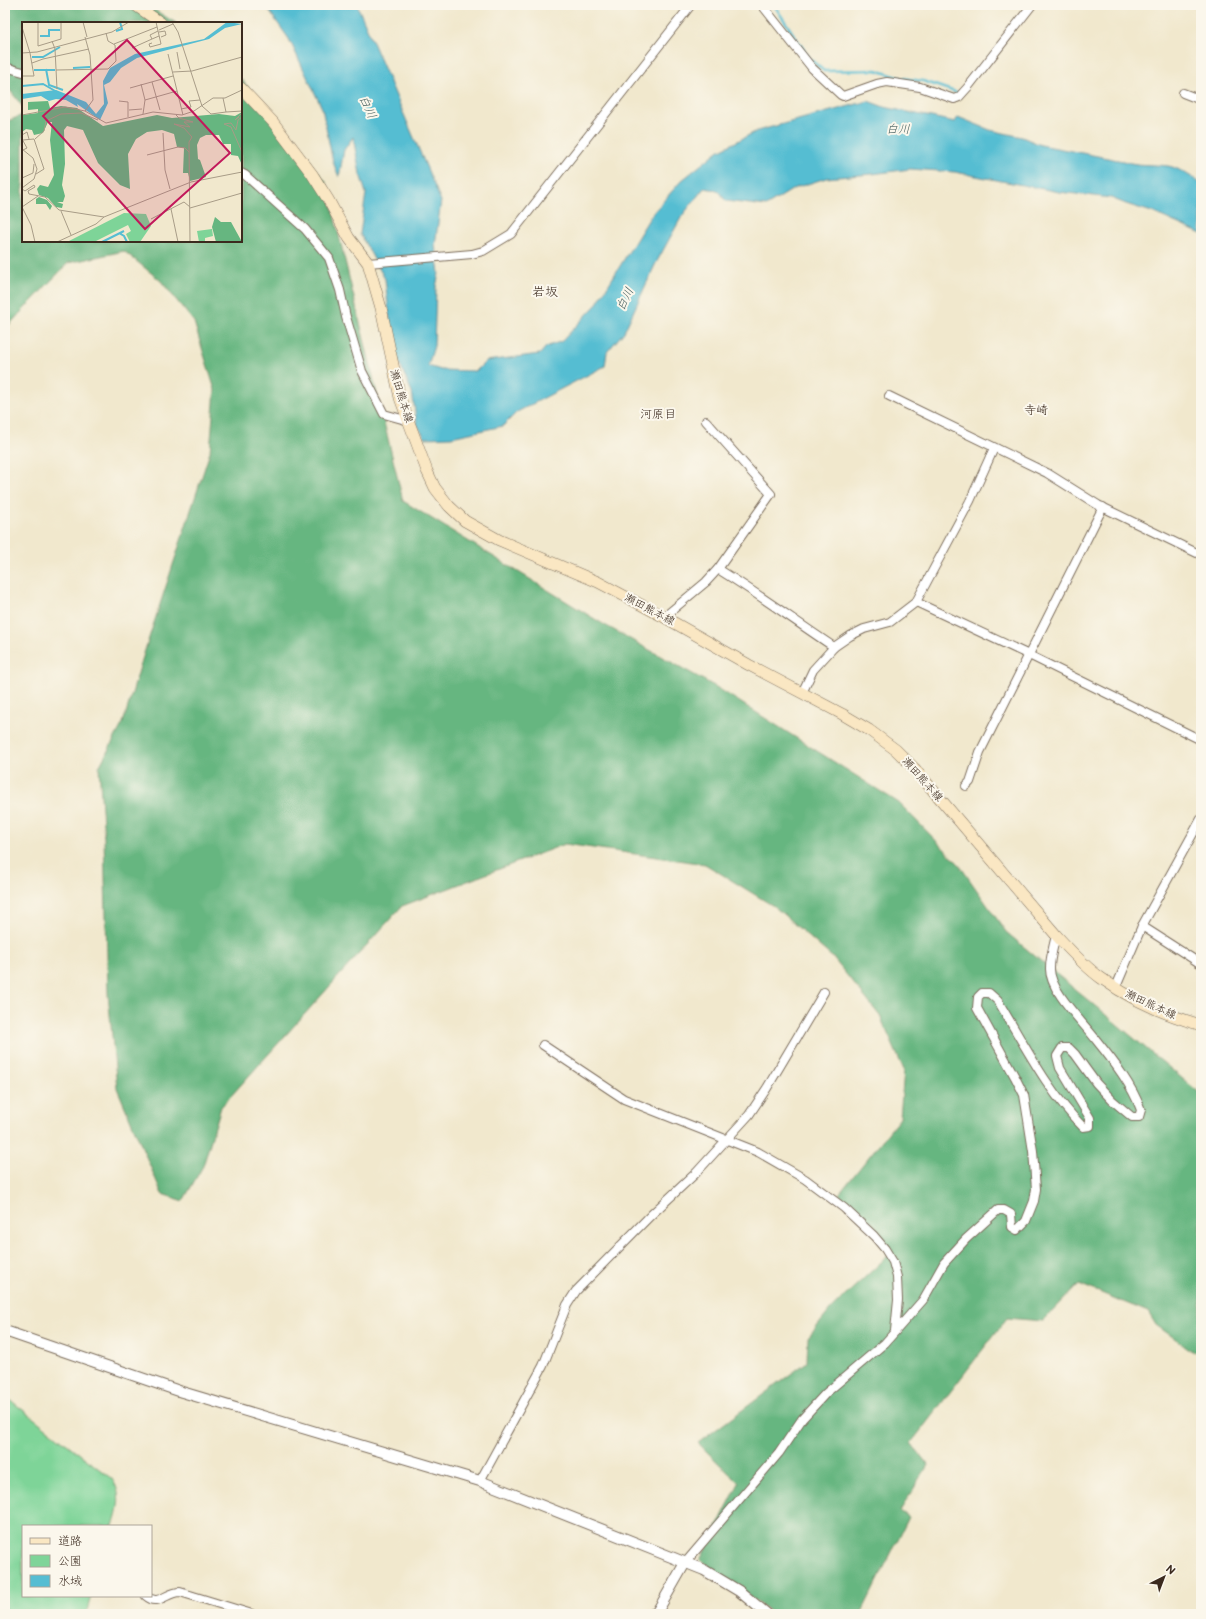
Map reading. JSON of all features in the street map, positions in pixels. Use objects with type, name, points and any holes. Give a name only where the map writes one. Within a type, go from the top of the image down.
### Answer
[{"type":"main road","points":[[135,5],[159,22]]},
{"type":"main road","name":"瀬田熊本線","points":[[242,89],[273,122],[312,174],[329,201],[349,238],[371,263],[400,398],[427,471],[435,488],[449,506],[465,521],[506,543],[598,582],[869,730],[896,750],[936,793],[1056,935],[1078,958],[1101,978],[1134,998],[1201,1025]]},
{"type":"street","points":[[371,263],[472,254],[483,251],[511,234],[691,5]]},
{"type":"street","points":[[762,5],[812,68],[843,96],[887,82],[920,87],[954,99],[959,97],[968,87],[1032,5]]},
{"type":"street","points":[[5,67],[22,72]]},
{"type":"street","points":[[1183,93],[1201,100]]},
{"type":"street","points":[[242,174],[305,229],[329,258],[340,290],[346,317],[360,364],[368,384],[384,414],[409,421]]},
{"type":"street","points":[[889,396],[1047,473],[1103,507],[1201,555]]},
{"type":"street","points":[[664,617],[706,582],[718,569],[770,494],[706,421]]},
{"type":"street","points":[[802,693],[813,670],[834,647],[850,636],[864,629],[890,622],[916,602],[970,501],[994,448]]},
{"type":"street","points":[[966,786],[970,782],[980,752],[1103,507]]},
{"type":"street","points":[[718,569],[749,588],[834,647]]},
{"type":"street","points":[[916,602],[1029,655],[1201,740]]},
{"type":"street","points":[[1116,987],[1142,926],[1201,819]]},
{"type":"street","points":[[1142,926],[1201,964]]},
{"type":"street","points":[[653,1614],[657,1612],[685,1563],[779,1453],[802,1419],[826,1392],[885,1343],[923,1300],[944,1263],[966,1239],[998,1210],[1004,1210],[1011,1214],[1012,1227],[1017,1230],[1026,1221],[1034,1201],[1036,1189],[1033,1151],[1024,1095],[1016,1077],[977,1008],[976,1002],[978,997],[982,993],[989,993],[998,1002],[1040,1071],[1062,1102],[1083,1127],[1090,1126],[1090,1118],[1060,1068],[1057,1056],[1062,1048],[1069,1048],[1075,1054],[1096,1083],[1132,1118],[1139,1117],[1141,1110],[1135,1094],[1098,1041],[1064,1001],[1053,981],[1050,968],[1056,935]]},
{"type":"street","points":[[480,1481],[543,1366],[567,1305],[576,1291],[728,1140],[749,1115],[768,1088],[824,992]]},
{"type":"street","points":[[543,1045],[624,1099],[758,1152],[805,1179],[844,1208],[874,1236],[885,1249],[893,1262],[897,1277],[898,1300],[895,1331]]},
{"type":"street","points":[[5,1331],[182,1392],[480,1481],[704,1570],[739,1591],[766,1614]]},
{"type":"street","points":[[147,1597],[153,1601],[158,1601],[173,1592],[180,1592],[252,1614]]},
{"type":"green space","points":[[5,5],[146,5],[174,22],[22,22],[22,106],[5,84]]},
{"type":"green space","points":[[242,80],[326,182],[403,501],[603,624],[716,687],[899,803],[958,863],[1006,932],[1201,1094],[1201,1357],[1156,1325],[1148,1312],[1079,1284],[1043,1321],[1007,1318],[911,1443],[928,1465],[900,1511],[909,1517],[861,1614],[773,1614],[700,1560],[739,1483],[698,1443],[807,1362],[808,1338],[831,1309],[892,1252],[839,1194],[900,1118],[904,1070],[880,1016],[833,958],[775,907],[705,864],[565,844],[402,906],[221,1107],[203,1166],[183,1201],[162,1194],[117,1088],[108,994],[104,838],[99,767],[123,723],[146,647],[210,452],[215,390],[194,322],[161,281],[124,251],[68,263],[5,329],[5,122],[22,115],[22,242],[242,242]]},
{"type":"green space","points":[[5,1396],[112,1479],[118,1491],[118,1502],[113,1525],[22,1525],[22,1597],[91,1597],[86,1614],[5,1614]]},
{"type":"water","name":"白川","points":[[265,5],[357,5],[441,201],[435,245],[439,273],[436,287],[434,346],[428,366],[441,370],[476,371],[486,361],[540,354],[546,347],[562,341],[596,305],[652,214],[681,181],[718,151],[757,131],[868,101],[884,107],[955,122],[958,117],[990,130],[1022,137],[1041,145],[1134,164],[1168,166],[1176,168],[1201,184],[1201,234],[1152,212],[1111,198],[1059,192],[955,172],[910,169],[826,178],[795,188],[766,206],[726,201],[717,190],[704,188],[682,216],[655,265],[624,332],[607,352],[605,366],[517,412],[503,426],[451,437],[425,438],[417,425],[412,392],[393,349],[385,279],[360,234],[366,193],[360,174],[353,137],[344,150],[339,177],[333,162],[322,108],[289,39]]},
{"type":"waterway","points":[[774,5],[810,59],[824,71],[876,70],[901,78],[923,81],[958,93]]},
{"type":"district","name":"岩坂","points":[[545,291]]},
{"type":"district","name":"寺崎","points":[[1036,410]]},
{"type":"district","name":"河原目","points":[[658,414]]}]
